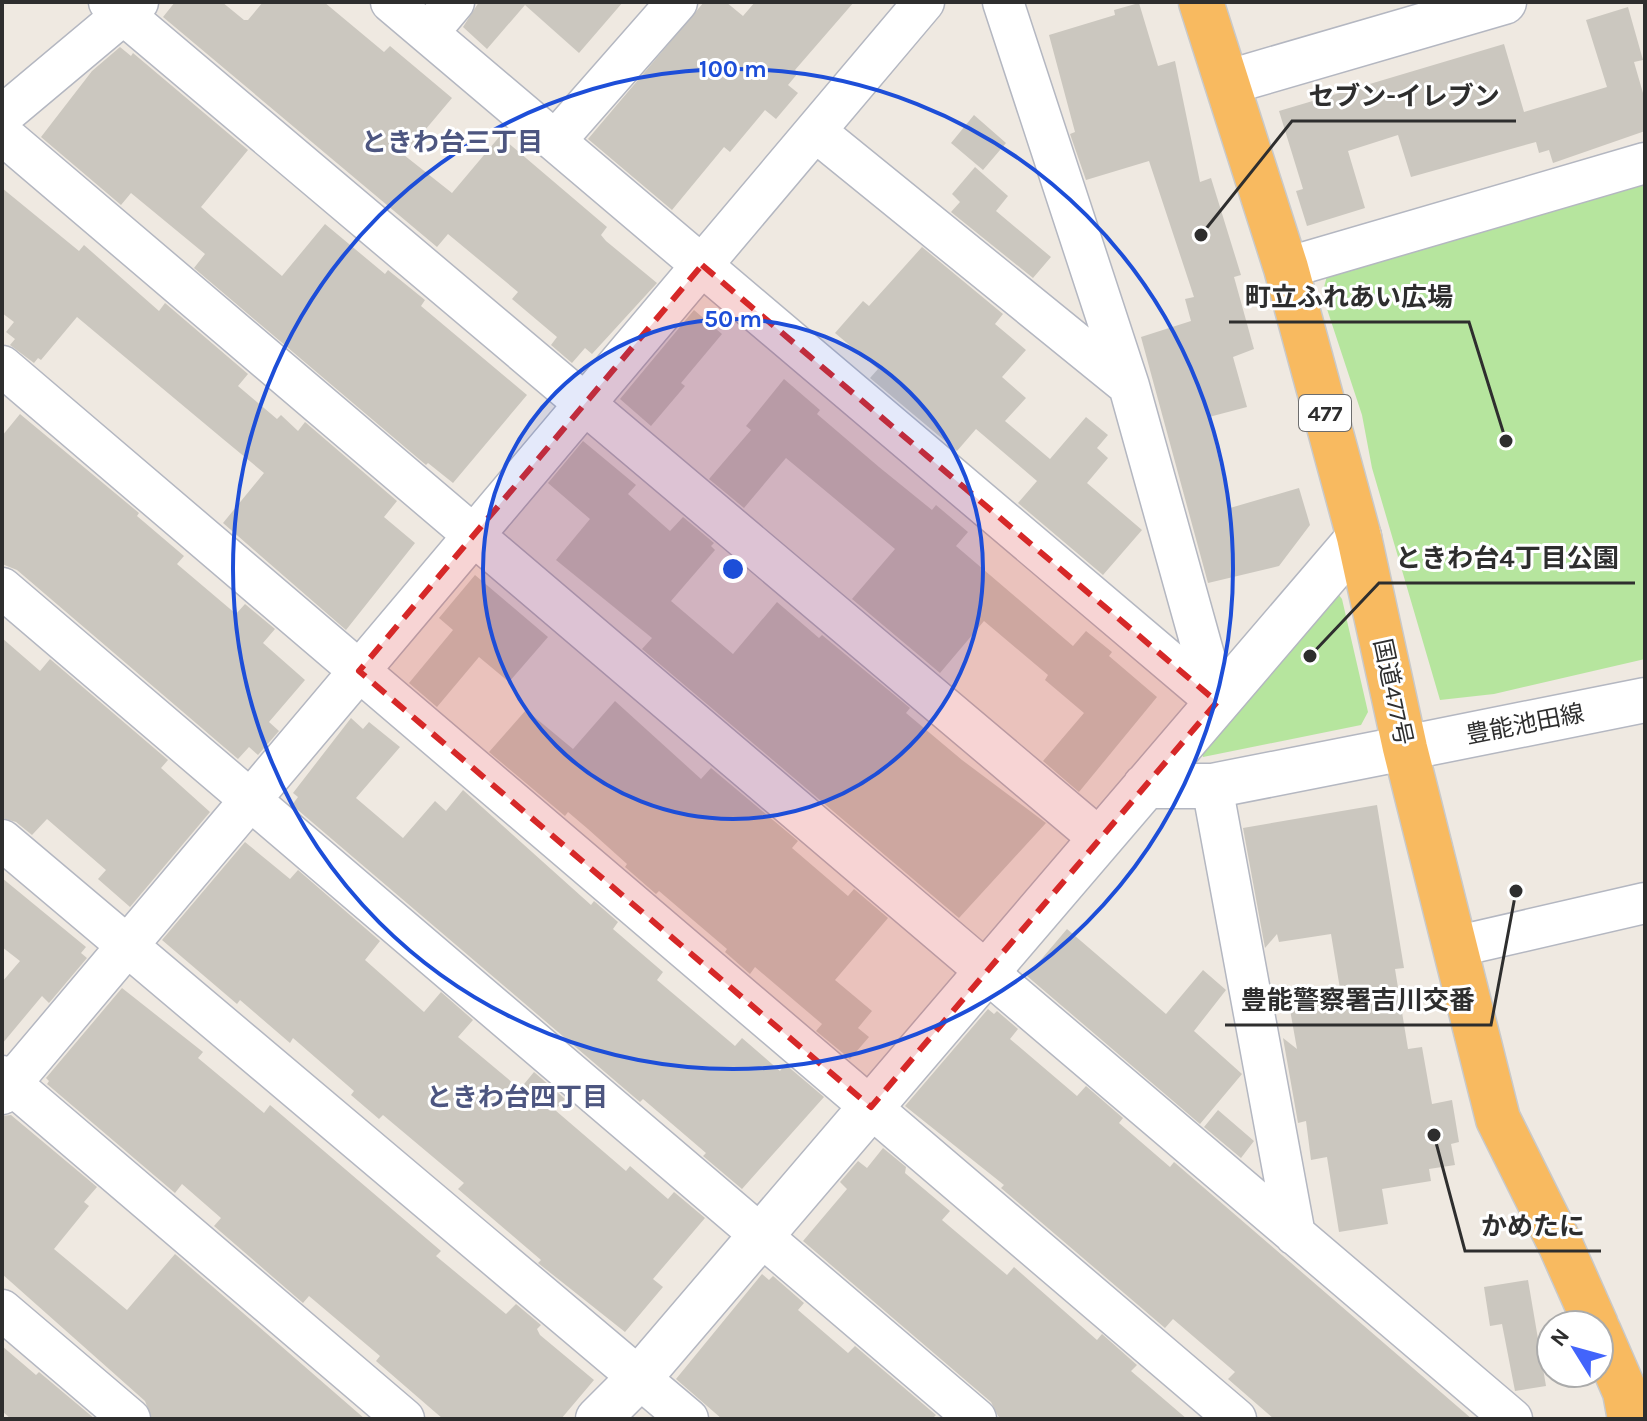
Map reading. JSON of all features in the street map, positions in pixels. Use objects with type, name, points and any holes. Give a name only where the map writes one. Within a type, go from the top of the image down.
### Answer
[{"type":"highway","name":"国道477号","points":[[1201,2],[1286,268],[1359,537],[1405,748],[1498,1119],[1589,1309]]},
{"type":"highway","points":[[1615,1369],[1625,1392],[1630,1419]]},
{"type":"street","points":[[391,2],[1217,702]]},
{"type":"street","points":[[428,33],[454,2]]},
{"type":"street","points":[[555,141],[677,2]]},
{"type":"street","points":[[404,1419],[5,1085],[127,946],[924,2]]},
{"type":"street","points":[[1003,2],[1129,386],[1217,702]]},
{"type":"street","points":[[1229,82],[1504,2]]},
{"type":"street","points":[[2,116],[123,6],[585,404],[1100,839]]},
{"type":"street","points":[[815,131],[1129,386]]},
{"type":"street","points":[[2,134],[1512,1419]]},
{"type":"street","points":[[1286,268],[1645,163]]},
{"type":"street","points":[[2,366],[871,1107],[1218,1413]]},
{"type":"street","points":[[598,1419],[639,1378],[1359,537]]},
{"type":"street","points":[[2,588],[976,1419]]},
{"type":"street","name":"豊能池田線","points":[[1145,786],[1212,786],[1645,700]]},
{"type":"street","points":[[1212,786],[1295,1235]]},
{"type":"street","points":[[2,840],[688,1419]]},
{"type":"street","points":[[1454,947],[1645,903]]},
{"type":"street","points":[[2,1310],[130,1419]]},
{"type":"highlighted area","points":[[702,265],[1217,702],[871,1107],[359,671]]},
{"type":"green space","points":[[1645,180],[1645,659],[1494,694],[1440,700],[1372,468],[1362,415],[1326,306],[1324,287],[1327,276]]},
{"type":"green space","points":[[1336,591],[1342,599],[1368,712],[1361,725],[1203,757],[1197,736]]},
{"type":"building","points":[[175,2],[222,2],[248,20],[263,2],[324,2],[384,52],[390,46],[452,98],[404,155],[452,193],[500,136],[607,227],[601,235],[606,241],[657,283],[592,354],[585,348],[572,363],[551,345],[557,337],[512,299],[518,292],[448,234],[437,247],[163,17]]},
{"type":"building","points":[[479,2],[623,2],[579,53],[525,5],[487,49],[463,27]]},
{"type":"building","points":[[704,2],[726,2],[743,16],[755,2],[854,2],[795,70],[798,73],[788,85],[798,93],[776,119],[765,110],[730,152],[724,147],[672,210],[588,139]]},
{"type":"building","points":[[1139,3],[1158,66],[1175,61],[1200,182],[1211,178],[1241,275],[1234,277],[1254,349],[1233,357],[1247,407],[1209,417],[1230,508],[1299,488],[1310,525],[1279,566],[1208,583],[1141,337],[1191,321],[1185,299],[1194,297],[1149,161],[1086,180],[1070,134],[1075,132],[1049,35],[1115,15],[1114,10]]},
{"type":"building","points":[[1628,7],[1643,60],[1634,62],[1645,100],[1645,131],[1553,163],[1549,150],[1539,153],[1536,142],[1411,177],[1398,135],[1348,151],[1365,208],[1307,226],[1296,191],[1303,189],[1279,111],[1504,44],[1524,112],[1607,87],[1586,20]]},
{"type":"building","points":[[120,47],[131,56],[133,53],[248,150],[201,207],[211,216],[282,276],[325,224],[385,274],[388,270],[425,300],[421,306],[527,395],[453,483],[428,463],[426,465],[194,268],[205,254],[131,193],[121,205],[41,137],[92,71]]},
{"type":"building","points":[[974,115],[1006,143],[983,170],[951,143]]},
{"type":"building","points":[[975,167],[1008,196],[996,211],[1051,257],[1033,278],[951,212],[960,202],[952,194]]},
{"type":"building","points":[[2,188],[79,251],[84,245],[159,311],[165,303],[248,374],[238,386],[277,419],[281,415],[298,431],[305,422],[397,501],[384,517],[415,543],[346,630],[223,523],[264,473],[77,317],[41,360],[38,358],[34,363],[10,345],[15,339],[6,332],[14,322],[2,313]]},
{"type":"building","points":[[922,247],[1003,314],[995,324],[1026,350],[1002,377],[1026,398],[1005,421],[1050,459],[1086,417],[1108,435],[1097,448],[1108,458],[1087,483],[1142,530],[1103,575],[1018,503],[1037,481],[976,429],[957,451],[870,378],[878,369],[835,333],[863,301],[869,306]]},
{"type":"building","points":[[694,310],[722,334],[681,383],[685,386],[651,426],[620,399]]},
{"type":"building","points":[[784,379],[820,410],[817,414],[879,467],[932,510],[936,505],[968,532],[956,546],[1073,646],[1086,631],[1112,652],[1109,656],[1157,697],[1079,792],[1043,761],[1084,713],[1045,680],[1048,675],[984,621],[940,673],[852,599],[895,549],[786,458],[744,508],[709,479],[751,430],[746,426]]},
{"type":"building","points":[[20,414],[139,513],[137,516],[184,556],[177,564],[236,614],[245,604],[275,629],[263,643],[305,680],[269,722],[279,731],[258,755],[249,747],[238,759],[17,570],[2,564],[2,436]]},
{"type":"building","points":[[583,441],[636,485],[628,494],[670,531],[683,517],[714,543],[711,546],[715,550],[671,601],[733,654],[777,602],[910,708],[906,713],[962,760],[1046,823],[959,918],[642,649],[652,638],[556,560],[590,519],[548,483]]},
{"type":"building","points":[[475,575],[548,637],[509,682],[479,657],[437,707],[409,683],[453,630],[439,618]]},
{"type":"building","points":[[2,638],[40,671],[50,659],[168,760],[161,768],[210,812],[130,907],[98,879],[106,870],[47,819],[32,835],[16,822],[2,818]]},
{"type":"building","points":[[615,701],[701,779],[711,768],[798,841],[792,848],[848,896],[854,889],[888,918],[835,980],[872,1011],[858,1028],[869,1037],[850,1059],[816,1031],[822,1024],[755,967],[750,974],[725,952],[727,949],[659,891],[656,894],[625,867],[627,864],[588,829],[568,812],[565,816],[489,752],[526,710],[573,749]]},
{"type":"building","points":[[351,718],[363,729],[369,722],[400,747],[356,798],[403,838],[435,801],[446,811],[463,790],[591,905],[594,901],[618,922],[613,929],[663,972],[657,980],[735,1046],[742,1038],[780,1071],[785,1064],[824,1097],[742,1189],[703,1156],[706,1153],[643,1099],[640,1102],[292,805],[298,797],[293,793]]},
{"type":"building","points":[[1377,805],[1404,968],[1395,969],[1408,1049],[1422,1047],[1432,1104],[1452,1100],[1459,1142],[1451,1144],[1455,1165],[1429,1169],[1431,1181],[1382,1189],[1388,1224],[1339,1232],[1327,1157],[1311,1160],[1306,1121],[1298,1123],[1283,1038],[1297,1049],[1289,1004],[1341,995],[1331,934],[1279,942],[1277,934],[1265,948],[1243,828]]},
{"type":"building","points":[[245,842],[290,879],[298,870],[380,941],[365,960],[424,1012],[441,992],[473,1020],[458,1037],[520,1089],[534,1072],[565,1099],[555,1110],[626,1171],[630,1166],[668,1199],[674,1192],[705,1218],[653,1279],[663,1287],[625,1332],[538,1263],[541,1260],[458,1189],[464,1183],[383,1115],[379,1119],[351,1095],[354,1091],[293,1038],[290,1043],[240,1000],[237,1004],[162,940]]},
{"type":"building","points":[[2,878],[86,947],[81,953],[87,958],[49,1003],[42,996],[2,1044],[2,982],[20,961],[2,947]]},
{"type":"building","points":[[1067,929],[1166,1014],[1203,970],[1226,990],[1194,1031],[1242,1074],[1200,1124],[1027,976]]},
{"type":"building","points":[[122,988],[203,1052],[198,1058],[264,1113],[270,1105],[441,1251],[436,1256],[506,1314],[516,1304],[541,1325],[537,1329],[540,1335],[594,1380],[561,1419],[443,1419],[376,1361],[380,1356],[309,1296],[303,1303],[214,1226],[221,1218],[182,1184],[175,1193],[47,1084],[49,1081],[46,1078]]},
{"type":"building","points":[[988,1009],[994,1014],[997,1011],[1018,1029],[1010,1039],[1077,1096],[1086,1086],[1123,1118],[1119,1123],[1170,1167],[1174,1162],[1472,1419],[1274,1419],[1228,1379],[1235,1372],[1173,1319],[1165,1328],[1001,1188],[1004,1185],[905,1106]]},
{"type":"building","points":[[1218,1110],[1254,1141],[1241,1158],[1204,1127]]},
{"type":"building","points":[[11,1115],[97,1187],[84,1202],[89,1206],[54,1249],[127,1310],[175,1254],[365,1419],[152,1419],[145,1401],[2,1274],[2,1116]]},
{"type":"building","points":[[883,1148],[906,1167],[905,1173],[950,1211],[942,1220],[1007,1275],[1014,1267],[1097,1340],[1102,1334],[1137,1365],[1131,1371],[1187,1419],[1002,1419],[998,1416],[991,1402],[803,1241],[847,1189],[840,1182],[858,1161],[867,1168]]},
{"type":"building","points":[[762,1274],[769,1280],[773,1276],[804,1303],[798,1310],[848,1353],[855,1346],[936,1415],[932,1419],[722,1419],[676,1379]]},
{"type":"building","points":[[1528,1280],[1535,1321],[1535,1388],[1515,1391],[1502,1324],[1490,1326],[1484,1287]]},
{"type":"building","points":[[2,1346],[95,1419],[11,1419],[2,1411]]},
{"type":"place","name":"セブン-イレブン","points":[[1201,235]]},
{"type":"place","name":"町立ふれあい広場","points":[[1506,441]]},
{"type":"place","name":"ときわ台4丁目公園","points":[[1310,656]]},
{"type":"place","name":"豊能警察署吉川交番","points":[[1516,891]]},
{"type":"place","name":"かめたに","points":[[1434,1135]]},
{"type":"district","name":"ときわ台三丁目","points":[[452,142]]},
{"type":"district","name":"ときわ台四丁目","points":[[517,1097]]}]
